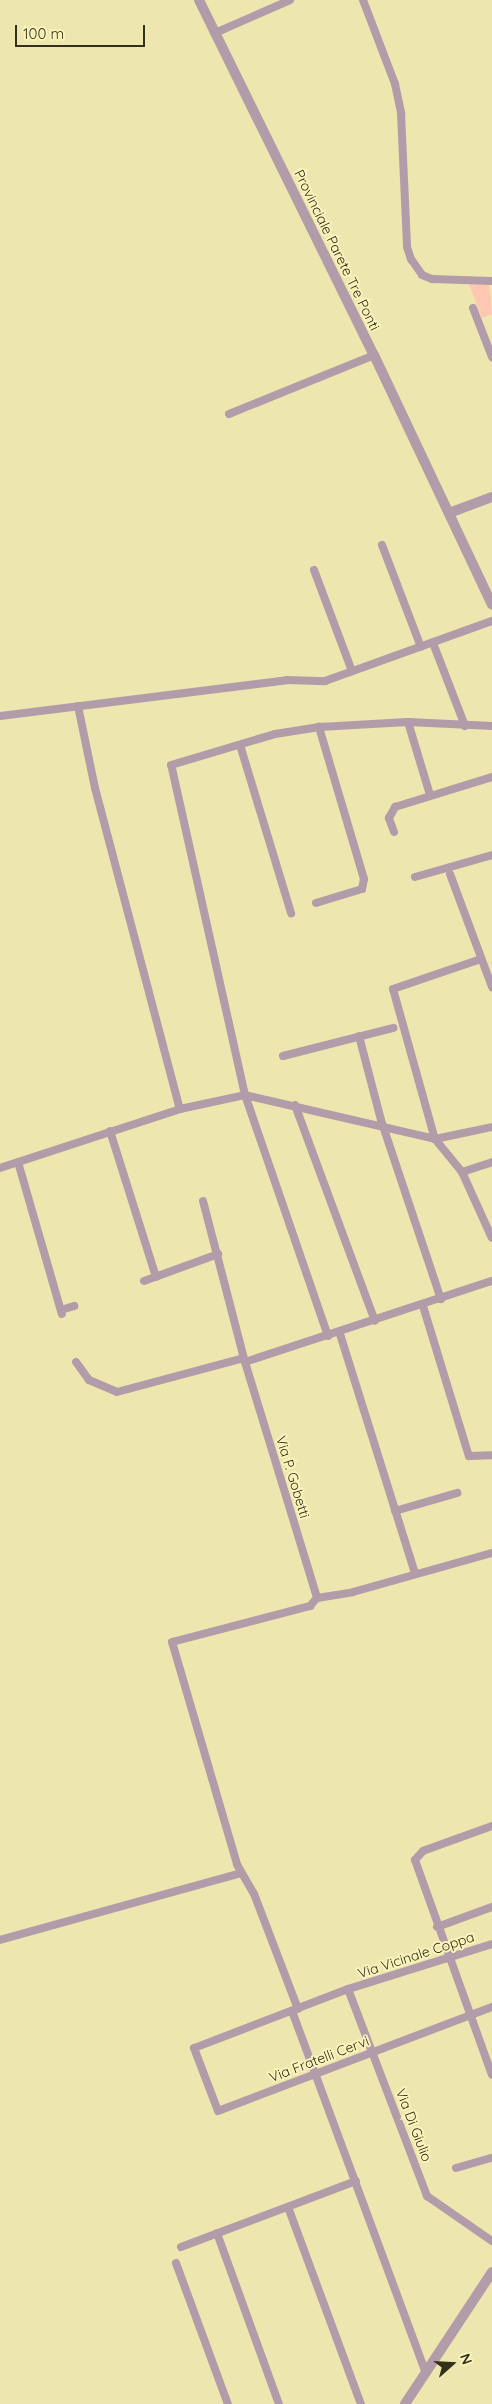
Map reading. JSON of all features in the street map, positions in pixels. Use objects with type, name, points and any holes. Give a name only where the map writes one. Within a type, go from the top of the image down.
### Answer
[{"type":"street","name":"Provinciale Parete Tre Ponti","points":[[199,0],[374,355],[492,605]]},
{"type":"street","points":[[215,33],[290,0]]},
{"type":"street","points":[[364,0],[395,84],[401,114],[407,247],[411,259],[422,275],[432,279],[492,281]]},
{"type":"street","points":[[473,308],[492,357]]},
{"type":"street","points":[[229,414],[374,355]]},
{"type":"street","points":[[449,513],[492,497]]},
{"type":"street","points":[[382,545],[421,647]]},
{"type":"street","points":[[314,570],[352,671]]},
{"type":"street","points":[[0,716],[288,680],[325,681],[492,621]]},
{"type":"street","points":[[433,643],[465,726]]},
{"type":"street","points":[[78,706],[95,788],[180,1109]]},
{"type":"street","points":[[408,722],[430,795]]},
{"type":"street","points":[[328,1336],[245,1095],[171,765],[275,734],[319,727],[408,722],[492,726]]},
{"type":"street","points":[[316,903],[362,889],[364,879],[319,727]]},
{"type":"street","points":[[240,745],[291,913]]},
{"type":"street","points":[[394,832],[389,818],[395,807],[492,777]]},
{"type":"street","points":[[415,878],[492,855]]},
{"type":"street","points":[[450,874],[492,987]]},
{"type":"street","points":[[481,959],[393,989],[435,1139],[462,1172],[492,1238]]},
{"type":"street","points":[[283,1056],[393,1028]]},
{"type":"street","points":[[359,1036],[383,1126],[441,1299]]},
{"type":"street","points":[[0,1168],[180,1109],[245,1095],[295,1105],[435,1139],[492,1127]]},
{"type":"street","points":[[295,1105],[375,1321]]},
{"type":"street","points":[[110,1131],[156,1277]]},
{"type":"street","points":[[18,1162],[62,1312],[74,1306]]},
{"type":"street","points":[[462,1172],[492,1162]]},
{"type":"street","name":"Via P. Gobetti","points":[[203,1201],[245,1360],[317,1598]]},
{"type":"street","points":[[484,1221],[492,1218]]},
{"type":"street","points":[[144,1281],[218,1254]]},
{"type":"street","points":[[76,1362],[89,1380],[117,1392],[340,1334],[492,1281]]},
{"type":"street","points":[[423,1306],[469,1456],[492,1455]]},
{"type":"street","points":[[340,1334],[415,1574]]},
{"type":"street","points":[[395,1511],[457,1493]]},
{"type":"street","points":[[426,2373],[315,2073],[254,1894],[242,1873],[172,1642],[310,1606],[317,1598],[492,1553]]},
{"type":"street","points":[[492,1826],[417,1854],[415,1860],[437,1927],[492,2074]]},
{"type":"street","points":[[0,1940],[242,1873]]},
{"type":"street","points":[[437,1927],[492,1907]]},
{"type":"street","name":"Via Vicinale Coppa","points":[[194,2048],[348,1990],[492,1944]]},
{"type":"street","name":"Via Di Giulio","points":[[348,1990],[428,2196],[492,2241]]},
{"type":"street","name":"Via Fratelli Cervi","points":[[194,2048],[218,2111],[492,2007]]},
{"type":"street","points":[[456,2168],[492,2158]]},
{"type":"street","points":[[181,2247],[356,2180]]},
{"type":"street","points":[[288,2207],[361,2404]]},
{"type":"street","points":[[217,2233],[279,2404]]},
{"type":"street","points":[[176,2263],[228,2404]]},
{"type":"street","points":[[405,2404],[492,2272]]},
{"type":"shaded area","points":[[469,284],[489,285],[492,314],[482,318]]}]
